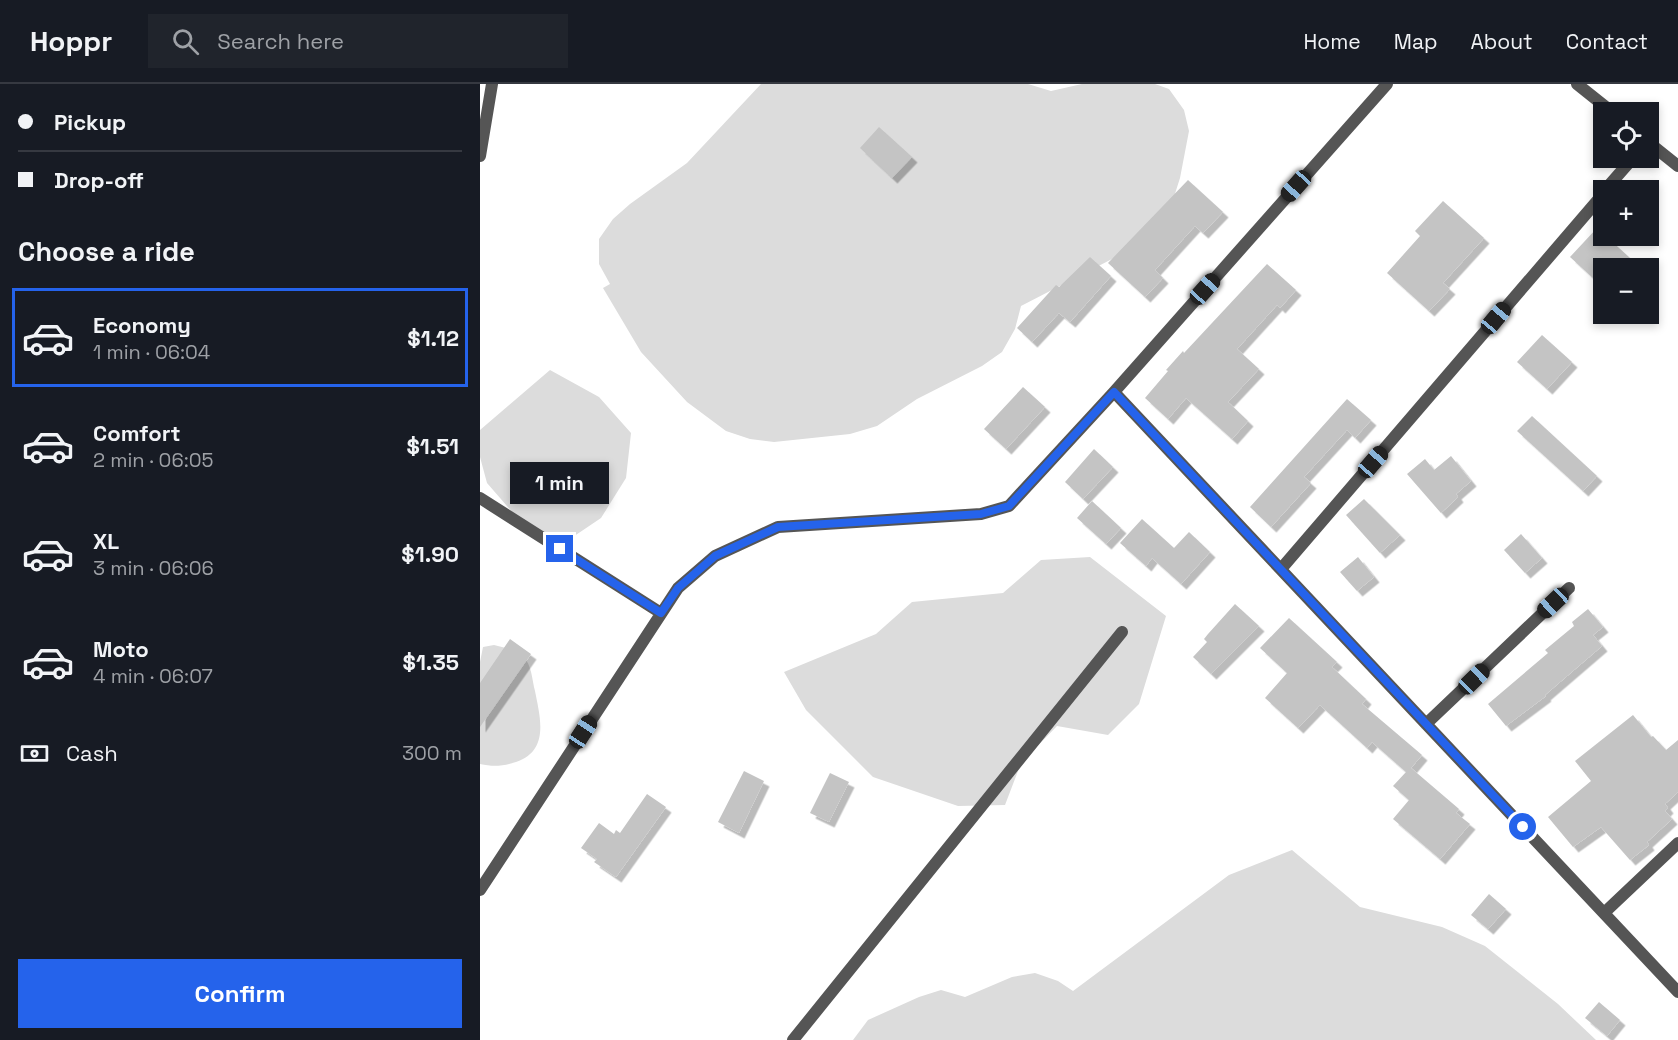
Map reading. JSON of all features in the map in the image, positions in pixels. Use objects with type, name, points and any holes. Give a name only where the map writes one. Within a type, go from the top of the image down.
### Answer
[{"type":"street","points":[[480,156],[492,84]]},
{"type":"street","points":[[480,890],[678,588],[715,556],[778,527],[981,514],[1009,506],[1114,392],[1387,84]]},
{"type":"street","points":[[1577,84],[1600,102]]},
{"type":"street","points":[[1659,151],[1678,166]]},
{"type":"street","points":[[1614,180],[1625,168]]},
{"type":"street","points":[[1281,569],[1593,204]]},
{"type":"street","points":[[1114,392],[1678,992]]},
{"type":"street","points":[[480,498],[661,613]]},
{"type":"street","points":[[1426,724],[1569,588]]},
{"type":"street","points":[[793,1040],[1122,632]]},
{"type":"street","points":[[1604,913],[1678,843]]},
{"type":"shaded area","points":[[761,84],[1028,84],[1051,91],[1082,84],[1155,84],[1169,89],[1184,110],[1189,131],[1180,178],[1172,203],[1143,243],[1021,306],[1015,329],[1002,352],[982,366],[917,399],[877,426],[850,434],[774,442],[750,439],[726,431],[687,402],[641,352],[603,288],[610,284],[599,264],[599,239],[613,219],[687,163]]},
{"type":"shaded area","points":[[550,370],[599,397],[631,433],[626,478],[601,518],[561,545],[521,522],[487,483],[480,457],[480,430]]},
{"type":"shaded area","points":[[1090,557],[1166,616],[1139,704],[1108,735],[1057,726],[1021,763],[1005,805],[958,806],[873,777],[806,710],[784,672],[876,634],[912,602],[1003,593],[1041,560]]},
{"type":"shaded area","points":[[494,645],[517,652],[526,660],[539,712],[540,732],[534,750],[527,757],[516,762],[494,766],[480,764],[480,662],[483,647]]},
{"type":"shaded area","points":[[1292,850],[1360,907],[1442,927],[1485,946],[1558,1004],[1596,1040],[853,1040],[868,1020],[919,997],[941,990],[965,997],[1012,977],[1035,973],[1058,981],[1073,991],[1229,875]]},
{"type":"building","points":[[879,127],[912,157],[892,178],[860,148]]},
{"type":"building","points":[[1188,180],[1223,212],[1203,233],[1195,226],[1155,270],[1163,278],[1145,297],[1108,263]]},
{"type":"building","points":[[1443,201],[1484,238],[1443,283],[1450,289],[1429,311],[1387,273],[1420,236],[1415,231]]},
{"type":"building","points":[[1593,232],[1593,246],[1617,246],[1630,258],[1593,258],[1593,278],[1570,257]]},
{"type":"building","points":[[1090,257],[1111,276],[1070,322],[1059,313],[1032,342],[1017,328],[1056,285],[1059,287]]},
{"type":"building","points":[[1267,264],[1296,290],[1280,308],[1277,305],[1237,349],[1259,369],[1228,402],[1248,421],[1232,439],[1186,398],[1168,419],[1145,398],[1183,351],[1184,353]]},
{"type":"building","points":[[1542,335],[1572,362],[1547,389],[1517,362]]},
{"type":"building","points":[[1023,387],[1045,407],[1006,449],[984,429]]},
{"type":"building","points":[[1347,399],[1371,420],[1355,438],[1347,430],[1304,477],[1311,483],[1271,527],[1250,507]]},
{"type":"building","points":[[1532,416],[1597,476],[1583,491],[1517,431]]},
{"type":"building","points":[[1094,449],[1113,467],[1083,499],[1065,482]]},
{"type":"building","points":[[1451,456],[1471,481],[1456,494],[1458,497],[1441,513],[1407,474],[1425,459],[1434,470]]},
{"type":"building","points":[[1364,499],[1400,535],[1380,553],[1346,515]]},
{"type":"building","points":[[1092,501],[1121,528],[1106,544],[1077,518]]},
{"type":"building","points":[[1142,519],[1174,548],[1189,532],[1210,552],[1181,584],[1152,558],[1146,566],[1120,543]]},
{"type":"building","points":[[1521,534],[1542,558],[1525,573],[1504,550]]},
{"type":"building","points":[[1358,557],[1374,577],[1357,591],[1340,572]]},
{"type":"building","points":[[1235,604],[1259,626],[1211,674],[1193,657],[1207,642],[1204,639]]},
{"type":"building","points":[[1588,609],[1603,627],[1593,635],[1602,646],[1546,696],[1506,726],[1488,704],[1548,653],[1545,650],[1574,626],[1572,622]]},
{"type":"building","points":[[1289,618],[1337,662],[1332,667],[1366,699],[1362,704],[1422,755],[1411,768],[1459,809],[1456,813],[1470,824],[1440,859],[1393,819],[1409,800],[1393,786],[1406,772],[1372,742],[1367,748],[1320,705],[1298,728],[1265,698],[1287,673],[1260,648]]},
{"type":"building","points":[[510,639],[531,654],[480,727],[480,683]]},
{"type":"building","points":[[1633,715],[1651,737],[1653,736],[1666,750],[1678,740],[1678,792],[1665,804],[1668,808],[1665,811],[1672,819],[1647,842],[1649,845],[1630,860],[1601,827],[1573,847],[1548,817],[1591,781],[1575,761]]},
{"type":"building","points":[[744,771],[764,781],[739,833],[718,822]]},
{"type":"building","points":[[830,773],[849,782],[829,822],[810,813]]},
{"type":"building","points":[[647,794],[666,807],[616,877],[594,862],[597,859],[581,848],[599,823],[614,834],[616,830],[620,833]]},
{"type":"building","points":[[1489,894],[1506,909],[1488,929],[1471,915]]},
{"type":"building","points":[[1599,1002],[1620,1020],[1607,1036],[1585,1018]]},
{"type":"route","points":[[560,549],[661,613],[678,588],[715,556],[778,527],[981,514],[1009,506],[1114,392],[1523,827]]}]
